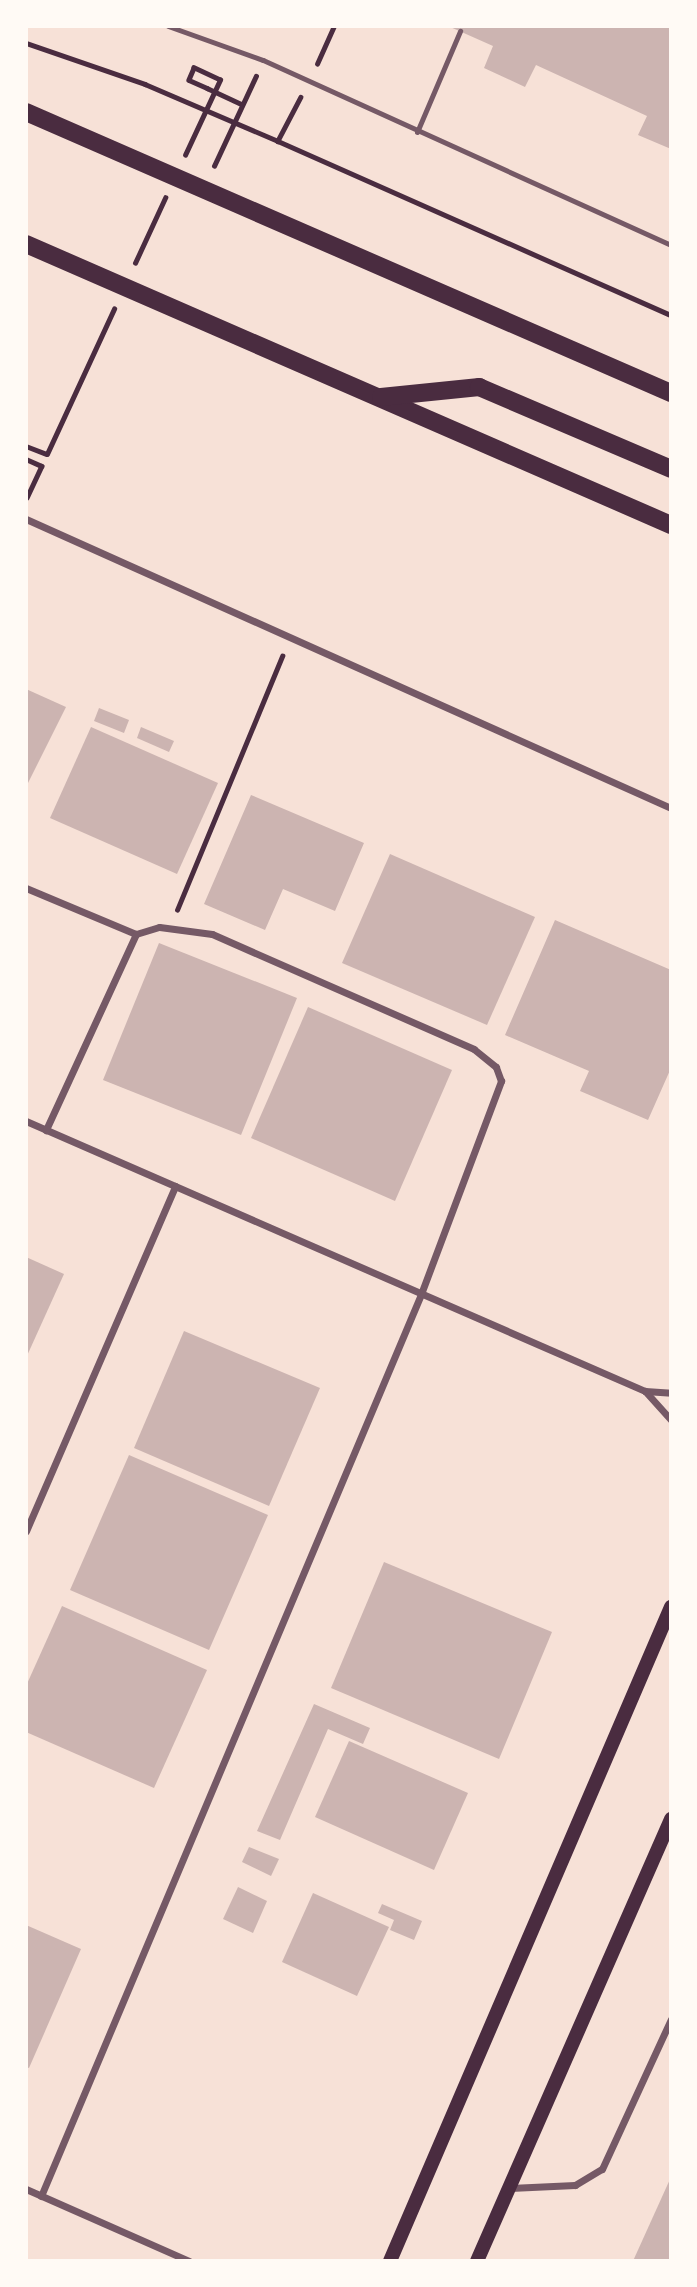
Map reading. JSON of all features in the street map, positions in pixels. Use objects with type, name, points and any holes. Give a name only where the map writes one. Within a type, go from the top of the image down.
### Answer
[{"type":"main road","points":[[26,112],[671,393]]},
{"type":"main road","points":[[26,244],[671,525]]},
{"type":"main road","points":[[381,397],[479,387],[671,470]]},
{"type":"main road","points":[[390,2261],[671,1607]]},
{"type":"main road","points":[[477,2261],[669,1827]]},
{"type":"street","points":[[26,519],[671,808]]},
{"type":"street","points":[[26,888],[136,934],[159,927],[212,934],[474,1049],[496,1067],[499,1098],[421,1294],[41,2196]]},
{"type":"street","points":[[47,1130],[136,934]]},
{"type":"street","points":[[26,1121],[645,1391],[671,1392]]},
{"type":"street","points":[[26,1531],[175,1186]]},
{"type":"street","points":[[645,1391],[671,1420]]},
{"type":"street","points":[[509,2188],[575,2185],[602,2169],[671,2019]]},
{"type":"street","points":[[26,2189],[189,2261]]},
{"type":"lane","points":[[168,26],[263,60],[671,246]]},
{"type":"lane","points":[[417,132],[460,31]]},
{"type":"path","points":[[278,141],[334,26]]},
{"type":"path","points":[[26,43],[234,121],[671,315]]},
{"type":"path","points":[[203,189],[263,60]]},
{"type":"path","points":[[220,80],[194,68],[189,80],[242,104]]},
{"type":"path","points":[[26,446],[47,454]]},
{"type":"path","points":[[26,459],[42,466],[26,499]]},
{"type":"path","points":[[159,927],[179,907],[289,637]]},
{"type":"building","points":[[448,26],[671,26],[671,149],[638,135],[647,116],[536,65],[525,87],[484,68],[493,46]]},
{"type":"building","points":[[26,689],[66,707],[26,787]]},
{"type":"building","points":[[99,708],[129,720],[124,733],[94,721]]},
{"type":"building","points":[[91,727],[218,783],[177,874],[50,818]]},
{"type":"building","points":[[141,727],[174,741],[169,752],[137,738]]},
{"type":"building","points":[[251,795],[364,843],[335,911],[283,889],[265,930],[204,904]]},
{"type":"building","points":[[390,854],[535,917],[487,1025],[342,963]]},
{"type":"building","points":[[555,920],[671,970],[671,1068],[648,1120],[580,1091],[589,1071],[505,1035]]},
{"type":"building","points":[[159,943],[297,998],[241,1135],[103,1080]]},
{"type":"building","points":[[308,1007],[452,1070],[395,1201],[251,1138]]},
{"type":"building","points":[[26,1257],[64,1274],[26,1358]]},
{"type":"building","points":[[184,1331],[320,1388],[269,1506],[134,1448]]},
{"type":"building","points":[[129,1455],[268,1515],[209,1650],[70,1590]]},
{"type":"building","points":[[384,1562],[552,1632],[499,1759],[331,1688]]},
{"type":"building","points":[[62,1606],[207,1670],[154,1788],[26,1732],[26,1686]]},
{"type":"building","points":[[314,1704],[370,1728],[363,1744],[328,1729],[280,1840],[257,1831]]},
{"type":"building","points":[[349,1741],[468,1793],[434,1870],[315,1817]]},
{"type":"building","points":[[249,1847],[279,1859],[271,1876],[242,1862]]},
{"type":"building","points":[[238,1887],[267,1901],[253,1933],[223,1919]]},
{"type":"building","points":[[313,1893],[389,1927],[357,1996],[282,1962]]},
{"type":"building","points":[[382,1904],[422,1921],[414,1940],[390,1930],[394,1920],[378,1913]]},
{"type":"building","points":[[26,1925],[81,1949],[29,2068],[26,2067]]},
{"type":"building","points":[[671,2177],[671,2261],[633,2261]]}]
